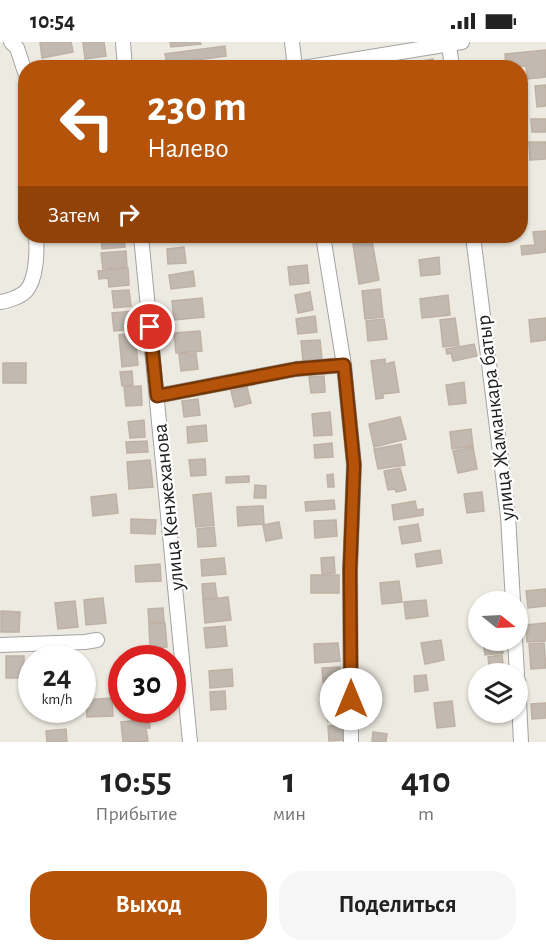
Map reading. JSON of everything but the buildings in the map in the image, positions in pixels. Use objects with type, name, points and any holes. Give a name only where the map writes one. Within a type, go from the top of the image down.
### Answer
[{"type":"street","points":[[11,42],[17,48],[21,60]]},
{"type":"street","points":[[123,42],[124,60]]},
{"type":"street","points":[[292,42],[294,60]]},
{"type":"street","points":[[351,60],[447,44],[450,60]]},
{"type":"street","points":[[0,302],[10,300],[26,291],[34,274],[36,243]]},
{"type":"street","name":"улица Кенжеханова","points":[[142,243],[190,742]]},
{"type":"street","points":[[324,243],[344,365],[354,465],[350,570],[351,742]]},
{"type":"street","name":"улица Жаманкара батыр","points":[[474,243],[508,516],[512,591]]},
{"type":"street","points":[[157,396],[296,369],[344,365]]},
{"type":"street","points":[[0,645],[97,640]]},
{"type":"street","points":[[520,723],[521,742]]},
{"type":"route","points":[[150,327],[157,396],[296,369],[344,365],[354,465],[350,570],[351,699]]}]
